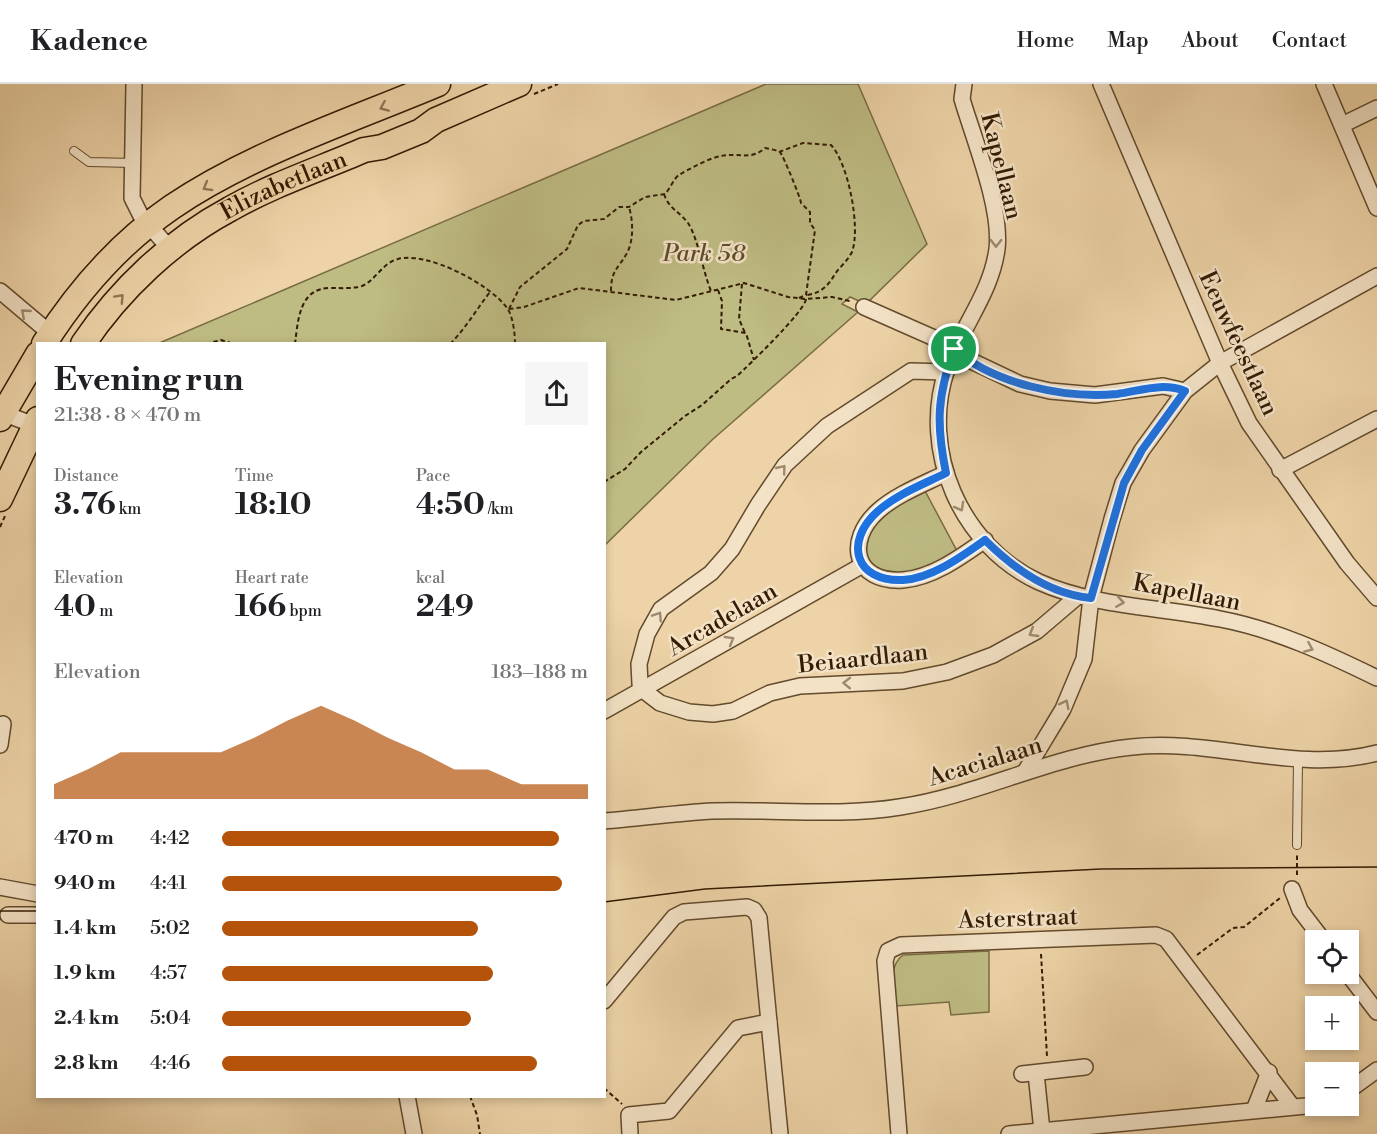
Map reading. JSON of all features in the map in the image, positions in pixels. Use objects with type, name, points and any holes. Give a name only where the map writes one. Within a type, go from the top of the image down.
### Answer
[{"type":"main road","name":"Elizabetlaan","points":[[47,339],[83,290],[172,208],[236,171],[438,84]]},
{"type":"main road","name":"Elizabetlaan","points":[[85,342],[118,300],[170,249],[230,208],[364,150],[382,147],[421,131],[436,120],[507,86]]},
{"type":"main road","points":[[1,414],[36,357]]},
{"type":"main road","points":[[0,499],[36,422]]},
{"type":"street","points":[[134,84],[132,198],[150,226],[170,249]]},
{"type":"street","name":"Kapellaan","points":[[964,84],[962,99],[995,212],[997,246],[990,282],[954,349],[946,372],[939,404],[938,433],[946,473],[956,500],[973,530],[1006,561],[1038,581],[1085,597],[1223,619],[1293,641],[1375,672]]},
{"type":"street","name":"Eeuwfeestlaan","points":[[1101,84],[1220,363],[1250,423],[1280,470],[1347,563],[1377,598]]},
{"type":"street","points":[[1324,84],[1377,208]]},
{"type":"street","points":[[1341,125],[1377,108]]},
{"type":"street","points":[[1024,772],[1076,682],[1084,659],[1085,597],[1124,483],[1142,450],[1185,391],[1220,363],[1377,276]]},
{"type":"street","points":[[0,291],[47,339]]},
{"type":"street","points":[[864,307],[954,349],[963,357],[1004,377],[1050,391],[1115,394],[1163,386],[1185,391]]},
{"type":"street","points":[[643,690],[640,684],[639,664],[647,634],[661,609],[711,573],[732,549],[785,465],[827,426],[911,371],[946,372]]},
{"type":"street","points":[[1,414],[36,422]]},
{"type":"street","points":[[1280,470],[1377,419]]},
{"type":"street","points":[[946,473],[877,512],[860,539],[858,551],[861,566],[872,575],[903,580],[926,574],[962,556],[985,540]]},
{"type":"street","name":"Arcadelaan","points":[[606,710],[861,566]]},
{"type":"street","name":"Beiaardlaan","points":[[643,690],[660,703],[689,712],[713,714],[734,711],[770,693],[800,686],[903,681],[947,672],[993,655],[1037,631],[1085,597]]},
{"type":"street","points":[[0,745],[3,724]]},
{"type":"street","name":"Acacialaan","points":[[606,820],[714,811],[808,813],[897,808],[949,797],[1012,779],[1024,772],[1101,751],[1145,746],[1169,745],[1298,759],[1335,759],[1377,753]]},
{"type":"street","points":[[0,887],[36,894]]},
{"type":"street","points":[[1292,889],[1300,910],[1315,930]]},
{"type":"street","points":[[606,999],[674,917],[684,912],[747,907],[754,910],[759,918],[780,1134]]},
{"type":"street","points":[[8,915],[36,915]]},
{"type":"street","name":"Asterstraat","points":[[899,1134],[885,961],[888,951],[901,945],[1156,935],[1166,939],[1269,1072],[1292,1106]]},
{"type":"street","points":[[1356,984],[1377,1012]]},
{"type":"street","points":[[630,1134],[629,1114],[669,1111],[738,1028],[769,1022]]},
{"type":"street","points":[[1042,1131],[1035,1073],[1085,1067]]},
{"type":"street","points":[[1359,1084],[1377,1070]]},
{"type":"street","points":[[1254,1110],[1269,1072]]},
{"type":"street","points":[[406,1098],[414,1134]]},
{"type":"street","points":[[1009,1134],[1305,1105]]},
{"type":"lane","points":[[74,151],[88,162],[134,163]]},
{"type":"lane","points":[[1297,845],[1298,759]]},
{"type":"path","points":[[515,342],[509,309],[520,287],[567,249],[578,225],[584,221],[604,219],[619,207],[629,207],[645,197],[664,194],[677,176],[689,172],[706,160],[727,155],[750,157],[765,148],[779,152],[803,143],[831,145],[837,152],[849,188],[854,214],[851,253],[831,282],[818,294],[799,298]]},
{"type":"path","points":[[779,152],[792,182],[801,194],[801,203],[810,212],[810,223],[815,230],[806,295]]},
{"type":"path","points":[[664,194],[668,206],[687,222],[694,236],[711,291]]},
{"type":"path","points":[[611,292],[611,277],[627,254],[631,242],[632,216],[629,207]]},
{"type":"path","points":[[295,342],[299,312],[308,296],[327,288],[346,289],[364,285],[381,268],[397,259],[415,257],[474,279],[509,309],[524,307],[579,288],[676,300],[742,284],[799,298],[832,297],[864,307]]},
{"type":"path","points":[[742,284],[739,319],[754,360]]},
{"type":"path","points":[[718,290],[722,300],[721,329],[745,333]]},
{"type":"path","points":[[452,342],[466,328],[490,292]]},
{"type":"path","points":[[606,481],[625,469],[641,452],[702,405],[754,360],[789,320],[806,306],[806,299]]},
{"type":"path","points":[[1185,964],[1233,928],[1244,927],[1292,889],[1297,876],[1297,845]]},
{"type":"path","points":[[1035,1073],[1040,940]]},
{"type":"path","points":[[606,1090],[625,1107],[629,1114]]},
{"type":"path","points":[[471,1098],[477,1115],[480,1134]]},
{"type":"green space","name":"Park 58","points":[[766,84],[858,84],[927,244],[866,304],[850,297],[842,304],[858,312],[712,440],[606,544],[606,342],[162,342]]},
{"type":"green space","points":[[924,489],[957,551],[919,571],[895,576],[866,563],[866,547],[874,525],[890,510]]},
{"type":"green space","points":[[989,951],[989,1012],[951,1015],[949,1002],[896,1006],[893,972],[903,955]]},
{"type":"tram line","points":[[606,902],[705,889],[1101,869],[1377,867]]},
{"type":"tram line","points":[[0,911],[36,911]]},
{"type":"route","points":[[954,349],[963,357],[1020,384],[1050,391],[1095,395],[1163,386],[1185,391],[1142,450],[1124,483],[1091,598],[1078,596],[1038,581],[1006,561],[985,540],[962,556],[926,574],[903,580],[872,575],[861,566],[858,551],[860,539],[866,525],[877,512],[893,500],[946,473],[938,433],[939,404],[954,349]]}]
